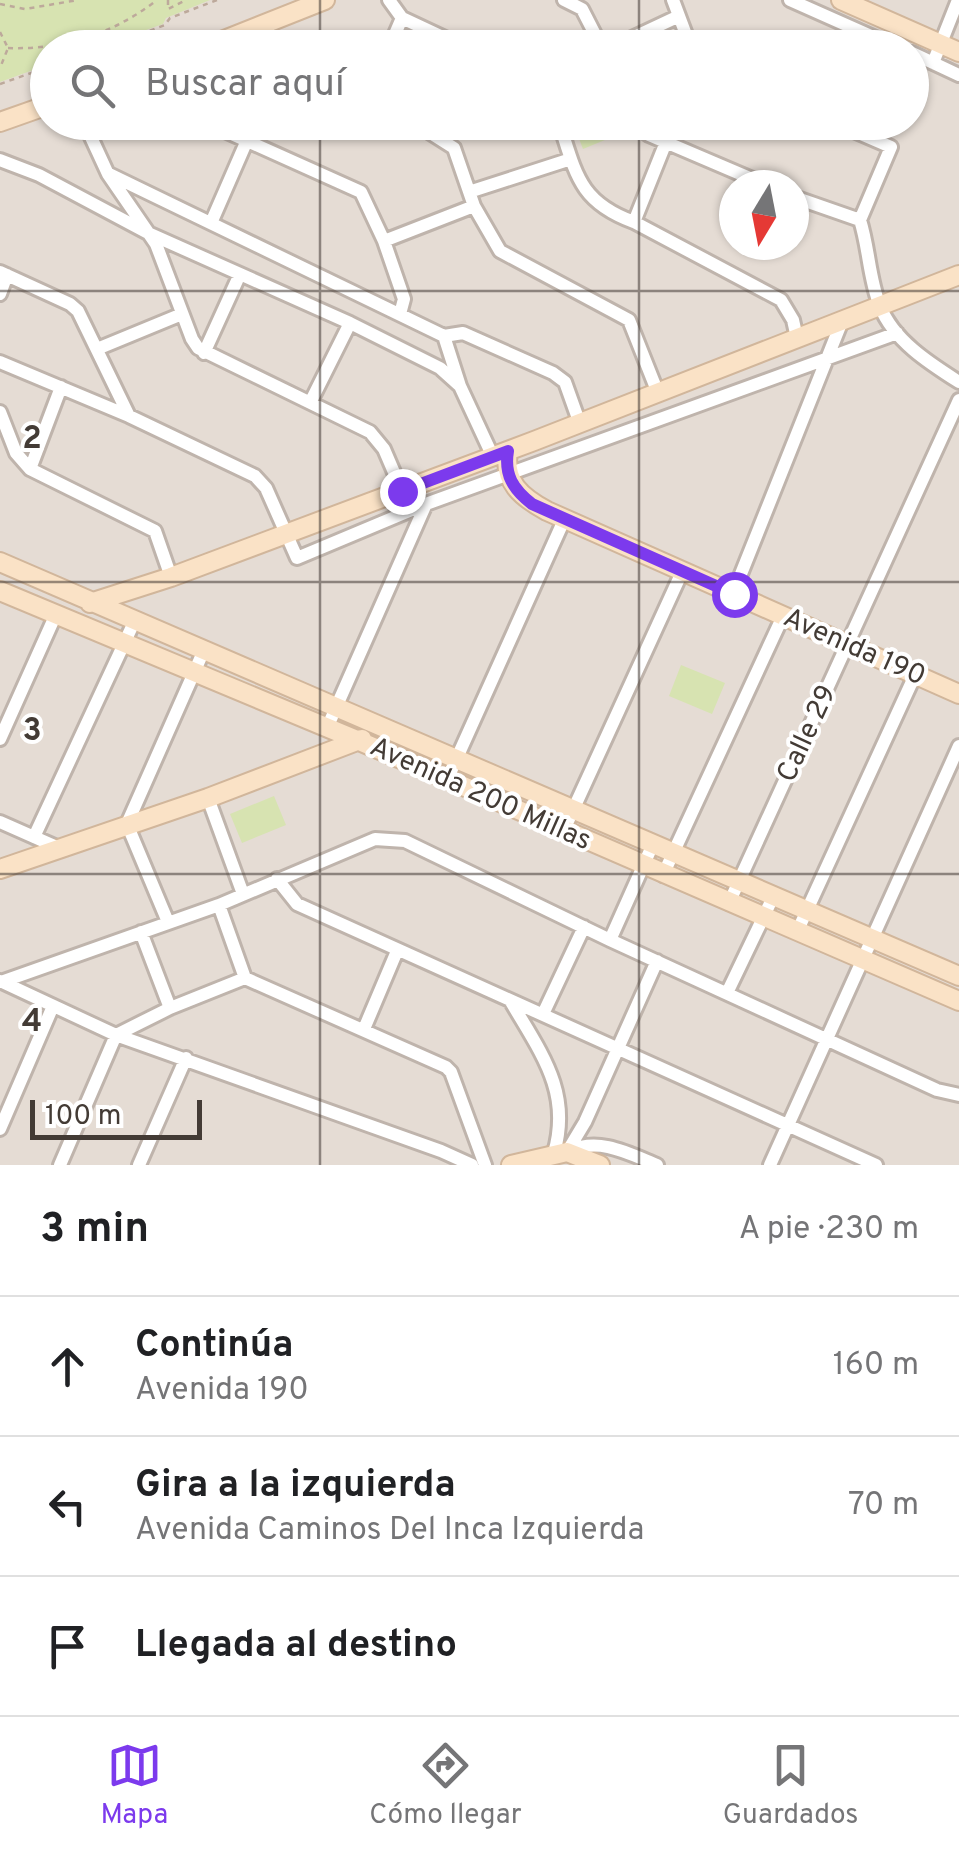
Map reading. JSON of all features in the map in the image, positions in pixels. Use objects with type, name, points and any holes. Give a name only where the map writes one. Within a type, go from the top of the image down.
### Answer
[{"type":"main road","points":[[253,30],[325,0]]},
{"type":"main road","points":[[841,0],[910,30]]},
{"type":"main road","points":[[0,122],[30,111]]},
{"type":"main road","points":[[56,614],[170,577],[402,491],[959,275]]},
{"type":"main road","points":[[500,454],[508,475]]},
{"type":"main road","name":"Avenida 190","points":[[508,475],[522,496],[564,520],[959,694]]},
{"type":"main road","name":"Avenida 200 Millas","points":[[0,562],[959,976]]},
{"type":"main road","name":"Avenida 200 Millas","points":[[0,592],[357,740],[959,1001]]},
{"type":"main road","points":[[0,869],[208,798],[384,730]]},
{"type":"main road","points":[[511,1165],[561,1153],[600,1165]]},
{"type":"street","points":[[389,0],[402,18],[428,30]]},
{"type":"street","points":[[564,0],[582,9],[593,30]]},
{"type":"street","points":[[672,0],[683,30]]},
{"type":"street","points":[[790,0],[858,30]]},
{"type":"street","points":[[933,63],[951,48],[958,0]]},
{"type":"street","points":[[650,30],[678,17]]},
{"type":"street","points":[[397,30],[402,18]]},
{"type":"street","points":[[266,25],[268,30]]},
{"type":"street","points":[[929,61],[959,75]]},
{"type":"street","points":[[92,140],[108,174],[156,244],[192,339],[204,352],[310,401],[378,439],[402,491]]},
{"type":"street","points":[[242,140],[355,187],[365,199],[384,241],[404,299],[400,314]]},
{"type":"street","points":[[441,140],[454,148],[489,236],[512,260],[629,320],[658,393]]},
{"type":"street","points":[[565,140],[586,194],[614,215],[781,300],[793,320],[797,338]]},
{"type":"street","points":[[662,140],[731,170]]},
{"type":"street","points":[[875,140],[891,147],[860,220],[880,306],[897,333],[926,360],[959,382]]},
{"type":"street","points":[[211,223],[246,142]]},
{"type":"street","points":[[634,222],[666,142]]},
{"type":"street","points":[[384,241],[473,198],[571,159]]},
{"type":"street","points":[[0,160],[148,233],[350,323],[440,368],[460,386]]},
{"type":"street","points":[[108,174],[444,336],[463,332],[553,373],[565,382],[580,424]]},
{"type":"street","points":[[809,202],[860,220]]},
{"type":"street","points":[[0,294],[3,274],[70,304],[84,320],[129,416]]},
{"type":"street","points":[[204,352],[240,274]]},
{"type":"street","points":[[98,349],[182,314]]},
{"type":"street","points":[[734,594],[842,321]]},
{"type":"street","points":[[310,401],[350,323]]},
{"type":"street","points":[[0,362],[129,416],[255,476],[266,488],[296,558],[426,504],[897,333]]},
{"type":"street","points":[[444,336],[460,386],[500,454]]},
{"type":"street","points":[[30,469],[61,387]]},
{"type":"street","name":"Calle 29","points":[[730,903],[959,400]]},
{"type":"street","points":[[1,420],[16,453],[30,469],[155,531],[170,577]]},
{"type":"street","points":[[327,728],[426,504]]},
{"type":"street","points":[[447,780],[564,520]]},
{"type":"street","points":[[563,832],[682,572]]},
{"type":"street","points":[[0,739],[56,614]]},
{"type":"street","points":[[663,875],[783,616]]},
{"type":"street","points":[[34,837],[135,620]]},
{"type":"street","points":[[168,922],[128,824],[204,650]]},
{"type":"street","points":[[797,932],[916,675]]},
{"type":"street","points":[[770,1165],[959,746]]},
{"type":"street","points":[[208,798],[244,894]]},
{"type":"street","points":[[0,822],[59,848]]},
{"type":"street","points":[[0,982],[219,904],[375,840],[391,838],[937,1090],[959,1095]]},
{"type":"street","points":[[610,940],[653,844]]},
{"type":"street","points":[[277,879],[297,904],[876,1165]]},
{"type":"street","points":[[727,993],[774,894]]},
{"type":"street","points":[[219,904],[245,978]]},
{"type":"street","points":[[543,1014],[584,927]]},
{"type":"street","points":[[141,932],[170,1008]]},
{"type":"street","points":[[364,1029],[397,950]]},
{"type":"street","points":[[561,1153],[619,1050],[658,961]]},
{"type":"street","points":[[60,1165],[116,1035],[245,978],[440,1063],[451,1072],[486,1165]]},
{"type":"street","points":[[0,982],[116,1035],[472,1165]]},
{"type":"street","points":[[510,1000],[555,1083],[562,1121],[561,1153]]},
{"type":"street","points":[[0,1129],[53,1006]]},
{"type":"street","points":[[139,1165],[186,1058]]},
{"type":"street","points":[[561,1153],[583,1145],[604,1145],[656,1165]]},
{"type":"path","points":[[0,4],[25,8],[78,0]]},
{"type":"path","points":[[108,30],[156,0]]},
{"type":"path","points":[[168,0],[168,9],[186,0]]},
{"type":"path","points":[[201,6],[207,0]]},
{"type":"path","points":[[152,30],[165,25],[170,18],[218,0]]},
{"type":"path","points":[[0,32],[8,48],[0,68]]},
{"type":"path","points":[[8,48],[30,47]]},
{"type":"path","points":[[0,84],[30,73]]},
{"type":"shaded area","points":[[0,0],[959,0],[959,1165],[0,1165]]},
{"type":"green space","points":[[0,0],[210,0],[146,30],[30,30],[30,71],[0,82]]},
{"type":"green space","points":[[580,140],[605,140],[583,149]]},
{"type":"green space","points":[[681,665],[725,683],[712,714],[669,696]]},
{"type":"green space","points":[[274,796],[286,825],[242,843],[230,814]]},
{"type":"route","points":[[402,491],[508,451],[508,475],[514,488],[532,504],[734,594]]}]
